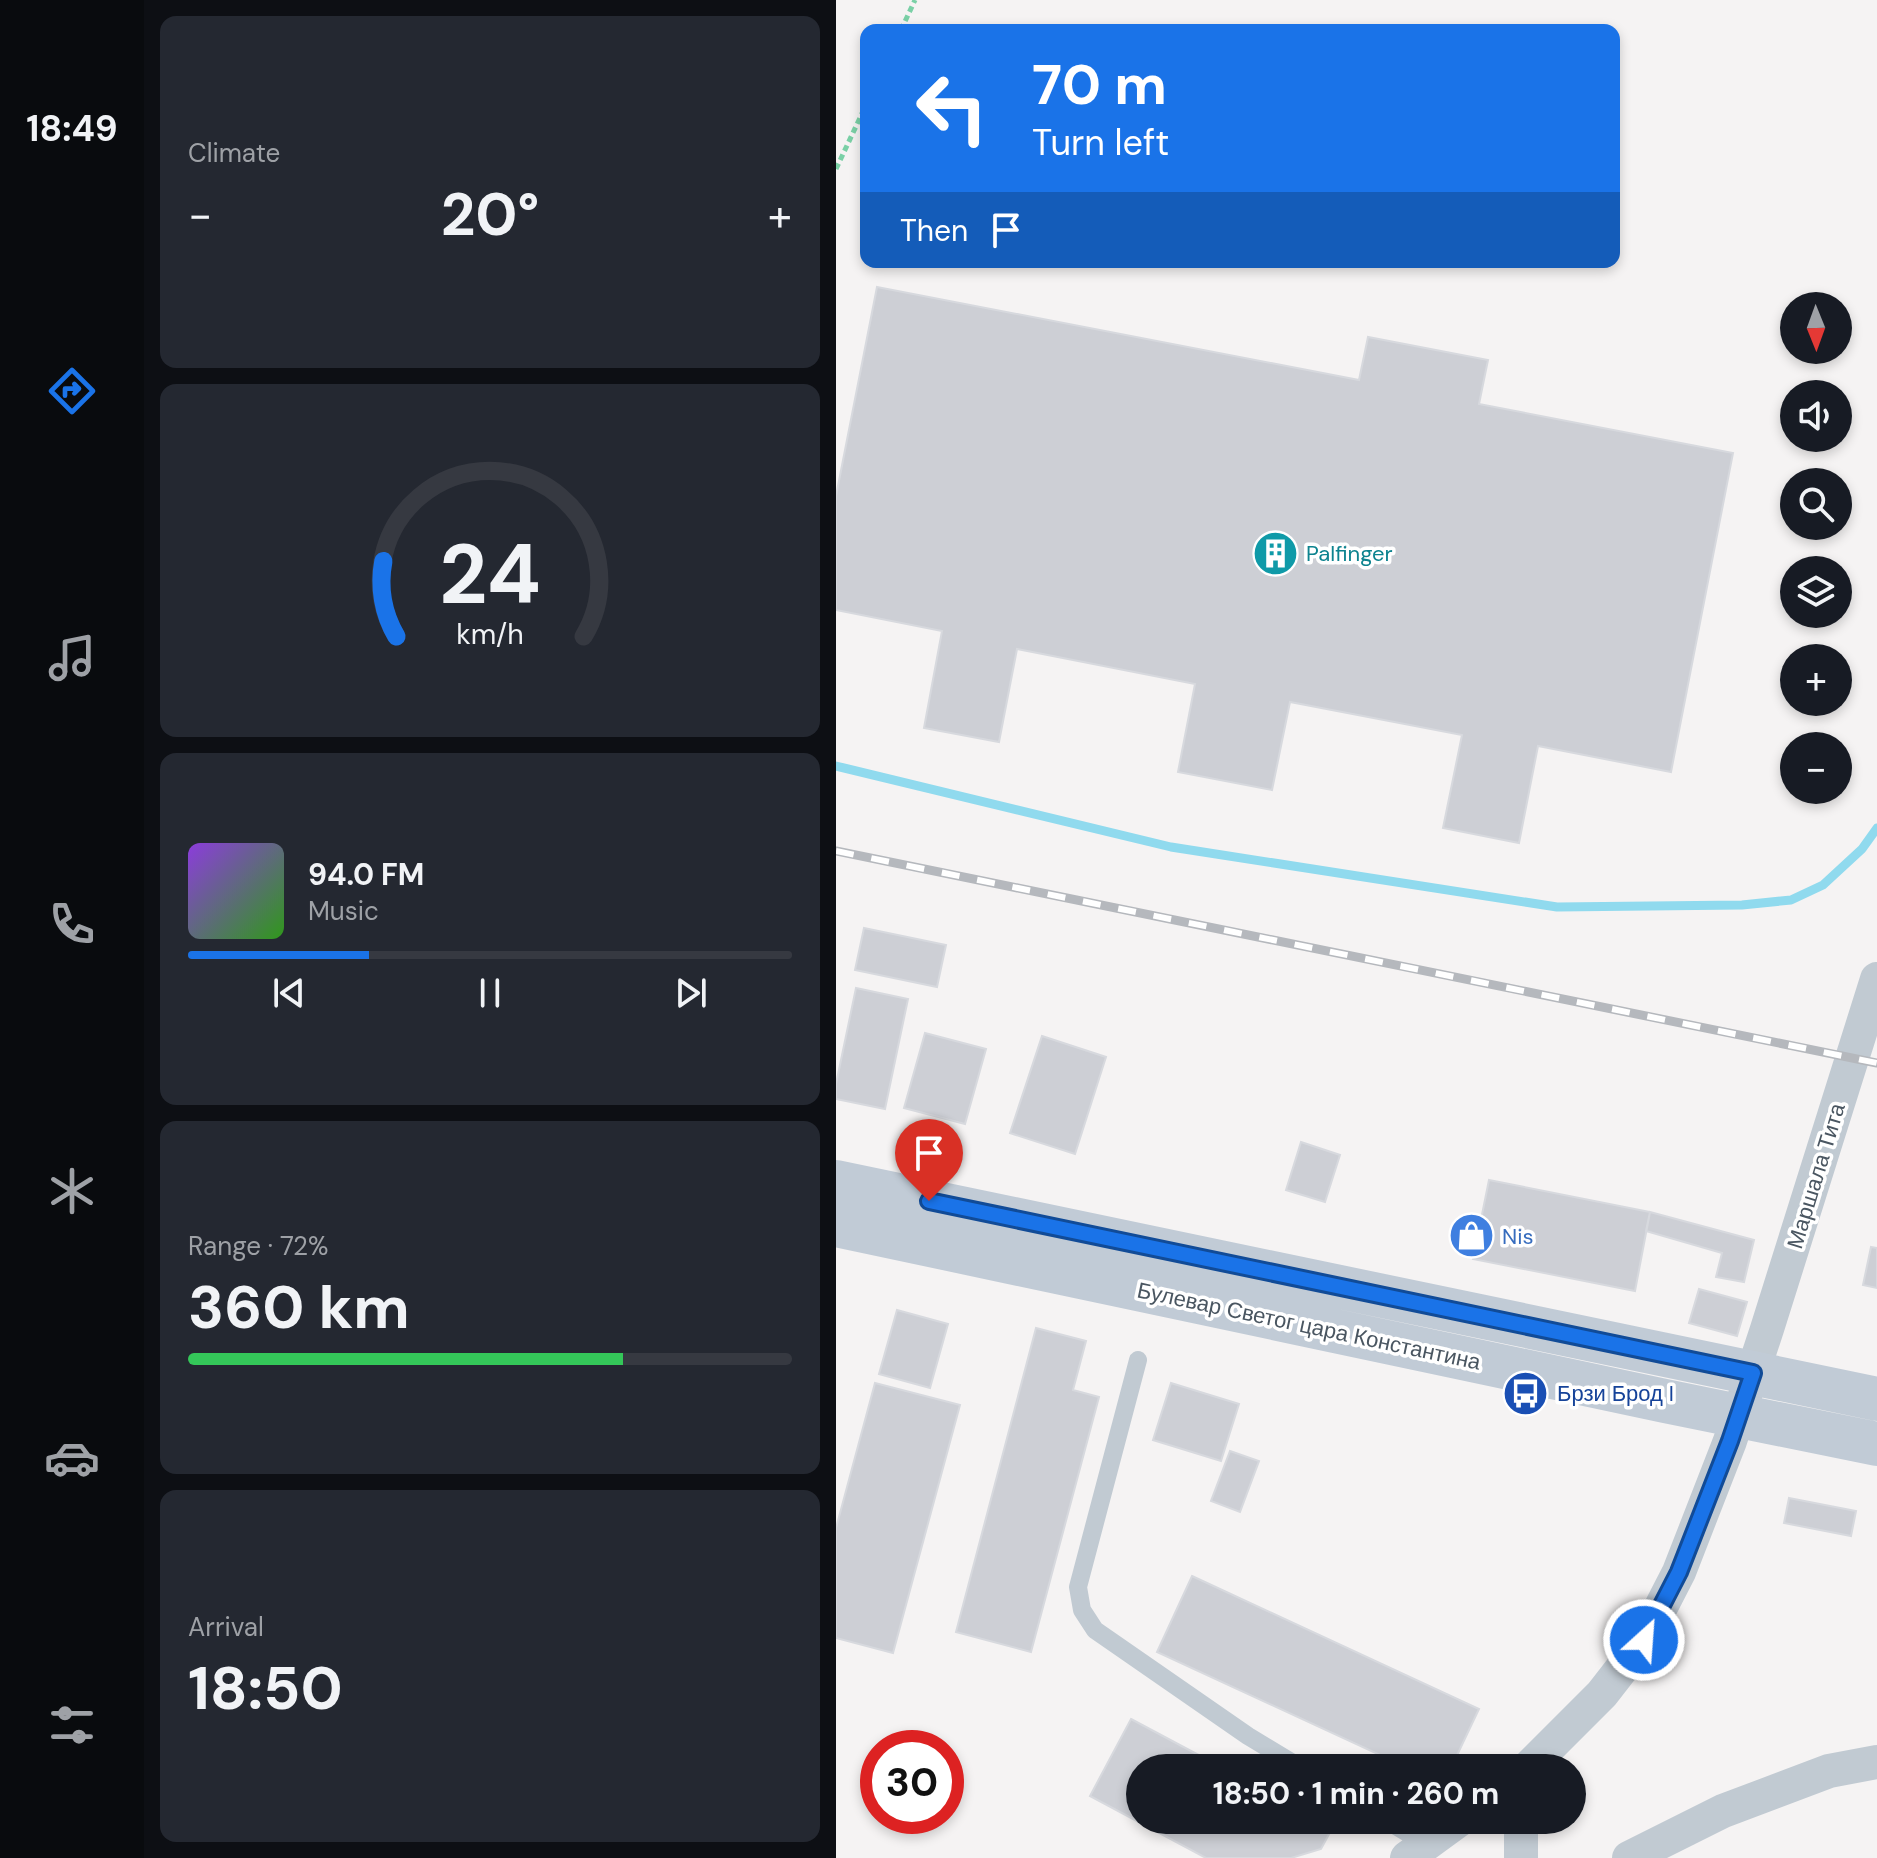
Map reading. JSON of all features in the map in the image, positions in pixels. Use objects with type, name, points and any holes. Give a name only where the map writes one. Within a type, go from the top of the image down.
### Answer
[{"type":"main road","name":"Булевар Светог цара Константина","points":[[836,1182],[1877,1399]]},
{"type":"main road","name":"Булевар Светог цара Константина","points":[[836,1225],[1877,1444]]},
{"type":"street","name":"Маршала Тита","points":[[1542,1754],[1602,1694],[1644,1640],[1679,1572],[1753,1373],[1877,979]]},
{"type":"street","points":[[1629,1858],[1723,1811],[1829,1771],[1877,1762]]},
{"type":"street","points":[[1416,1851],[1440,1834]]},
{"type":"street","points":[[1521,1834],[1521,1858]]},
{"type":"lane","points":[[1138,1360],[1078,1587],[1082,1610],[1095,1630],[1278,1754]]},
{"type":"lane","points":[[1400,1834],[1416,1851]]},
{"type":"path","points":[[904,24],[915,0]]},
{"type":"path","points":[[836,169],[860,118]]},
{"type":"building","name":"Palfinger","points":[[877,287],[1359,380],[1368,337],[1488,360],[1479,404],[1733,453],[1671,772],[1538,746],[1519,843],[1443,828],[1462,735],[1290,702],[1272,790],[1178,772],[1195,684],[1017,649],[999,742],[924,728],[942,631],[836,610],[836,496]]},
{"type":"building","points":[[864,928],[946,945],[937,987],[855,970]]},
{"type":"building","points":[[856,988],[908,999],[885,1109],[836,1099],[836,1084]]},
{"type":"building","points":[[925,1033],[986,1049],[965,1124],[904,1108]]},
{"type":"building","points":[[1042,1036],[1106,1057],[1075,1154],[1010,1133]]},
{"type":"building","points":[[1301,1142],[1340,1155],[1325,1202],[1286,1190]]},
{"type":"building","points":[[1489,1180],[1650,1212],[1635,1291],[1473,1259]]},
{"type":"building","points":[[1650,1212],[1754,1240],[1744,1282],[1716,1277],[1722,1253],[1646,1231]]},
{"type":"building","points":[[1871,1247],[1877,1248],[1877,1288],[1863,1285]]},
{"type":"building","points":[[1699,1289],[1747,1302],[1737,1336],[1689,1323]]},
{"type":"building","points":[[897,1310],[948,1324],[930,1388],[879,1374]]},
{"type":"building","points":[[1036,1328],[1086,1341],[1073,1390],[1099,1397],[1031,1652],[956,1632]]},
{"type":"building","points":[[875,1383],[960,1405],[893,1653],[836,1638],[836,1528]]},
{"type":"building","points":[[1171,1383],[1239,1404],[1221,1461],[1153,1440]]},
{"type":"building","points":[[1230,1451],[1259,1461],[1240,1512],[1211,1501]]},
{"type":"building","points":[[1789,1498],[1856,1511],[1851,1536],[1784,1523]]},
{"type":"building","points":[[1192,1576],[1479,1709],[1458,1754],[1378,1754],[1157,1652]]},
{"type":"building","points":[[1131,1719],[1197,1754],[1126,1754],[1126,1815],[1090,1796]]},
{"type":"building","points":[[1161,1834],[1329,1834],[1321,1849],[1291,1858],[1206,1858]]},
{"type":"waterway","points":[[836,766],[1171,847],[1557,907],[1742,905],[1791,900],[1823,885],[1862,849],[1877,828]]},
{"type":"railway","points":[[836,851],[1877,1063]]},
{"type":"place","name":"Palfinger","points":[[1275,553]]},
{"type":"place","name":"Nis","points":[[1471,1236]]},
{"type":"place","name":"Брзи Брод I","points":[[1526,1393]]},
{"type":"route","points":[[929,1201],[1753,1373],[1679,1572],[1644,1640]]}]
